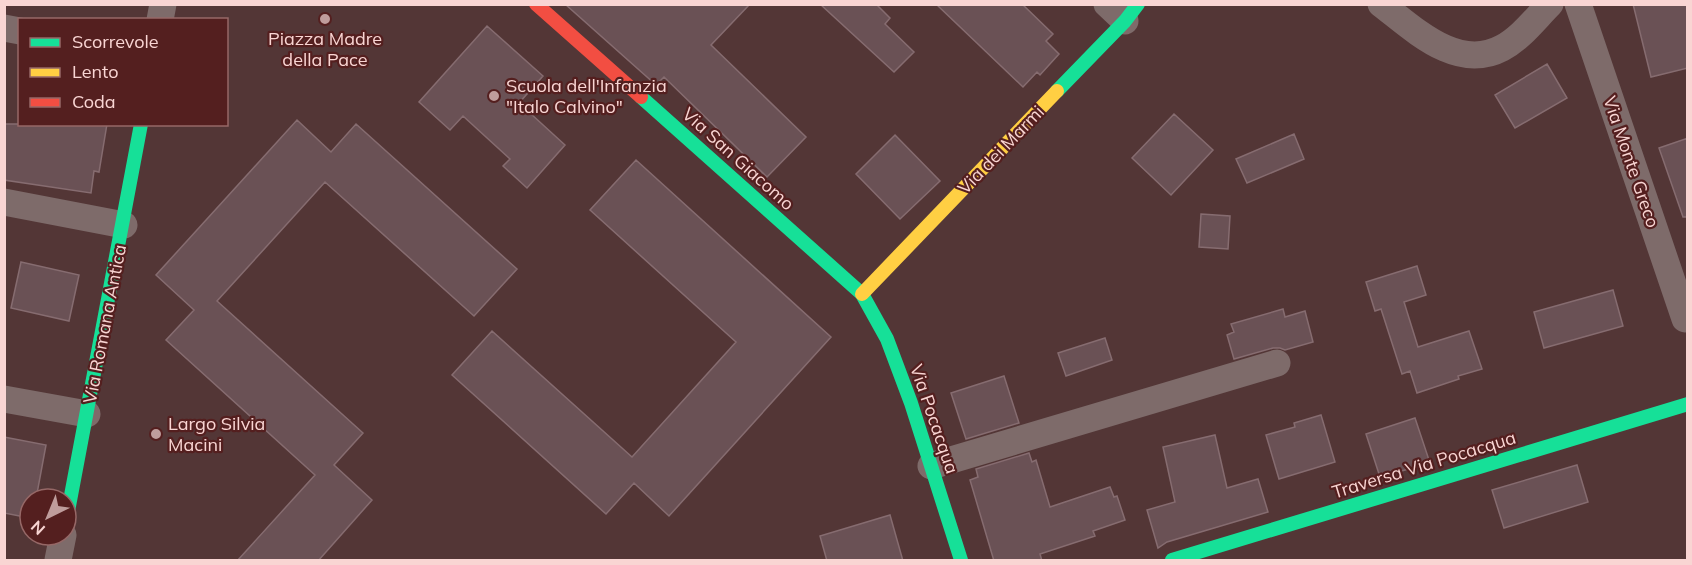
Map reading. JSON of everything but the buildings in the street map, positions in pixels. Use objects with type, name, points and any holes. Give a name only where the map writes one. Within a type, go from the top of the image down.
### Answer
[{"type":"street","name":"Via San Giacomo","points":[[536,4],[862,294]]},
{"type":"street","points":[[1381,4],[1437,45],[1455,52],[1478,54],[1496,51],[1512,42],[1551,4]]},
{"type":"street","name":"Via Monte Greco","points":[[1578,4],[1685,319]]},
{"type":"street","name":"Via dei Marmi","points":[[862,294],[1123,10]]},
{"type":"street","name":"Via Romana Antica","points":[[73,487],[124,225],[141,126]]},
{"type":"street","points":[[4,202],[124,225]]},
{"type":"street","name":"Via Pocacqua","points":[[862,294],[887,339],[911,403],[961,561]]},
{"type":"street","points":[[932,466],[1277,363]]},
{"type":"street","points":[[4,399],[87,414]]},
{"type":"street","name":"Traversa Via Pocacqua","points":[[1172,561],[1688,404]]},
{"type":"traffic: fast","points":[[1057,91],[1125,21],[1138,4]]},
{"type":"traffic: fast","points":[[641,97],[862,294],[887,339],[911,403],[961,560]]},
{"type":"traffic: fast","points":[[73,487],[141,126]]},
{"type":"traffic: fast","points":[[1172,560],[1688,404]]},
{"type":"traffic: slow","points":[[862,294],[1057,91]]},
{"type":"traffic: jam","points":[[536,4],[641,97]]},
{"type":"place","name":"Piazza Madre della Pace","points":[[325,19]]},
{"type":"place","name":"Scuola dell'Infanzia \"Italo Calvino\"","points":[[494,96]]},
{"type":"place","name":"Largo Silvia Macini","points":[[156,434]]}]
